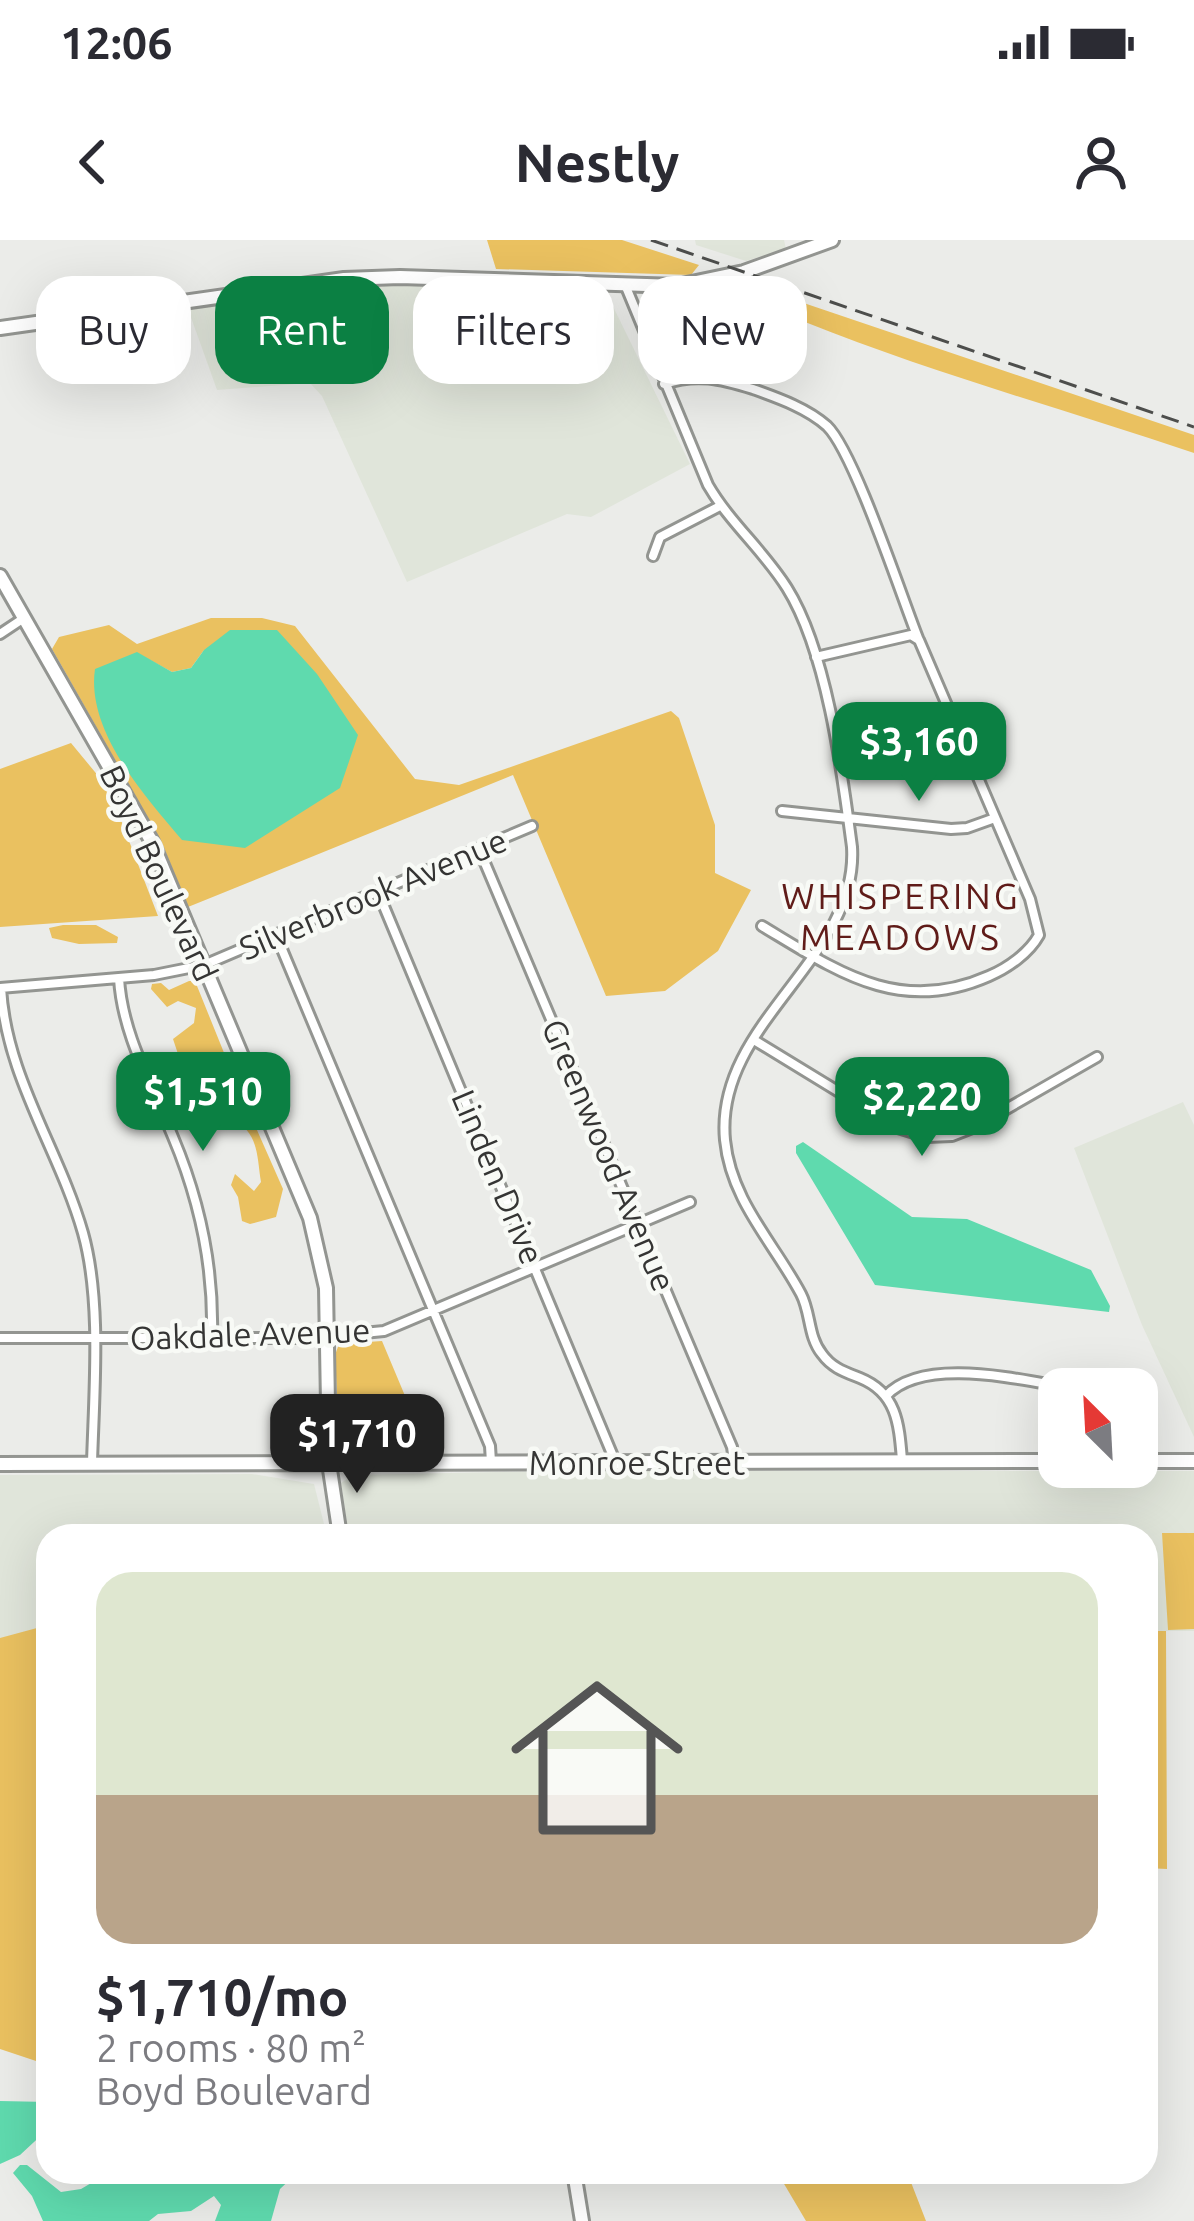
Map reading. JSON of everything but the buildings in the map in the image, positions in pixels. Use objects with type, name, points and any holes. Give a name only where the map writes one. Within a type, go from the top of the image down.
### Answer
[{"type":"street","points":[[0,328],[344,279],[642,287],[720,279],[832,240]]},
{"type":"street","points":[[626,287],[638,318]]},
{"type":"street","points":[[664,384],[720,506],[785,584],[807,627],[852,855],[846,897],[734,1074],[725,1105],[730,1170],[753,1222],[800,1293],[818,1350],[832,1366],[869,1382],[895,1408],[902,1462]]},
{"type":"street","points":[[736,384],[786,400],[827,426],[839,443],[1039,926],[1036,942],[1018,959],[976,982],[926,992],[868,984],[762,926]]},
{"type":"street","points":[[653,556],[660,537],[720,506]]},
{"type":"street","name":"Boyd Boulevard","points":[[0,575],[152,842],[310,1218],[326,1288],[329,1463],[338,1524]]},
{"type":"street","points":[[0,634],[24,618]]},
{"type":"street","points":[[816,657],[911,635],[919,640]]},
{"type":"street","points":[[782,811],[951,829],[995,818]]},
{"type":"street","name":"Silverbrook Avenue","points":[[1,988],[119,978],[203,964],[532,826]]},
{"type":"street","name":"Greenwood Avenue","points":[[479,849],[732,1447],[734,1462]]},
{"type":"street","name":"Linden Drive","points":[[379,892],[616,1462]]},
{"type":"street","points":[[276,935],[490,1446],[491,1463]]},
{"type":"street","points":[[119,978],[125,1021],[175,1140],[199,1212],[212,1338]]},
{"type":"street","points":[[1,988],[15,1066],[83,1234],[91,1277],[92,1463]]},
{"type":"street","points":[[754,1040],[898,1128],[927,1137],[952,1136],[975,1127],[1097,1057]]},
{"type":"street","name":"Oakdale Avenue","points":[[0,1338],[327,1336],[384,1331],[690,1202]]},
{"type":"street","points":[[886,1396],[897,1384],[925,1374],[1038,1384]]},
{"type":"street","name":"Monroe Street","points":[[0,1464],[1038,1461]]},
{"type":"street","points":[[1158,1461],[1194,1461]]},
{"type":"street","points":[[576,2184],[582,2221]]},
{"type":"shaded area","points":[[487,240],[622,240],[699,265],[691,275],[496,269]]},
{"type":"shaded area","points":[[695,240],[784,240],[786,249],[746,261],[696,245]]},
{"type":"shaded area","points":[[389,286],[413,286],[413,384],[614,384],[614,308],[638,357],[638,384],[651,384],[690,464],[591,517],[567,514],[407,582],[322,396],[311,384],[389,384]]},
{"type":"shaded area","points":[[807,304],[1194,435],[1194,453],[950,374],[807,323]]},
{"type":"shaded area","points":[[215,305],[215,384],[297,384],[217,390],[191,317],[191,309]]},
{"type":"shaded area","points":[[211,618],[262,618],[295,626],[415,779],[459,785],[671,711],[679,718],[715,825],[715,873],[751,890],[718,951],[665,991],[606,996],[513,775],[188,907],[161,841],[52,649],[59,637],[109,625],[137,644]],"holes":[[[204,650],[142,792],[137,653],[172,672],[191,668]]]},
{"type":"shaded area","points":[[230,630],[277,630],[317,674],[358,735],[340,788],[245,848],[182,840],[121,761],[99,716],[95,692],[95,669],[137,652],[172,672],[191,668],[204,650]]},
{"type":"shaded area","points":[[71,743],[109,789],[158,916],[0,927],[0,769]]},
{"type":"shaded area","points":[[96,925],[118,937],[117,943],[79,944],[52,938],[49,928]]},
{"type":"shaded area","points":[[195,981],[235,1080],[219,1090],[202,1093],[197,1088],[217,1069],[213,1059],[207,1057],[190,1070],[183,1069],[173,1039],[194,1023],[196,1008],[178,1001],[167,1007],[151,989],[152,984],[161,983],[169,990]]},
{"type":"shaded area","points":[[235,1098],[245,1103],[283,1189],[276,1217],[250,1224],[242,1221],[231,1185],[235,1174],[254,1191],[261,1182],[253,1140],[236,1121],[218,1129],[210,1121]]},
{"type":"shaded area","points":[[1183,1102],[1194,1125],[1194,1437],[1142,1325],[1074,1148]]},
{"type":"shaded area","points":[[803,1142],[912,1217],[967,1219],[1091,1270],[1109,1312],[875,1285],[796,1153],[796,1146]]},
{"type":"shaded area","points":[[382,1341],[429,1453],[351,1448],[339,1435],[335,1355],[339,1344]]},
{"type":"shaded area","points":[[552,1471],[1038,1471],[1038,1488],[1158,1488],[1158,1471],[1194,1471],[1194,1631],[1158,1631],[1158,1524],[347,1524],[341,1483],[353,1475]]},
{"type":"shaded area","points":[[252,1474],[314,1484],[324,1524],[36,1524],[36,1637],[0,1646],[0,1475]]},
{"type":"shaded area","points":[[1162,1533],[1194,1533],[1194,1629],[1168,1630]]},
{"type":"shaded area","points":[[36,1628],[36,2061],[0,2049],[0,1638]]},
{"type":"shaded area","points":[[1158,1631],[1166,1631],[1167,1869],[1158,1869]]},
{"type":"shaded area","points":[[0,2101],[36,2102],[36,2140],[0,2164]]},
{"type":"shaded area","points":[[27,2165],[36,2172],[36,2184],[51,2184],[61,2192],[90,2184],[285,2184],[271,2221],[215,2221],[221,2205],[214,2196],[191,2211],[158,2214],[149,2221],[43,2221],[32,2196],[13,2173]]},
{"type":"shaded area","points":[[784,2184],[912,2184],[926,2221],[806,2221]]},
{"type":"railway","points":[[651,240],[1194,427]]},
{"type":"district","name":"WHISPERING MEADOWS","points":[[901,916]]}]
